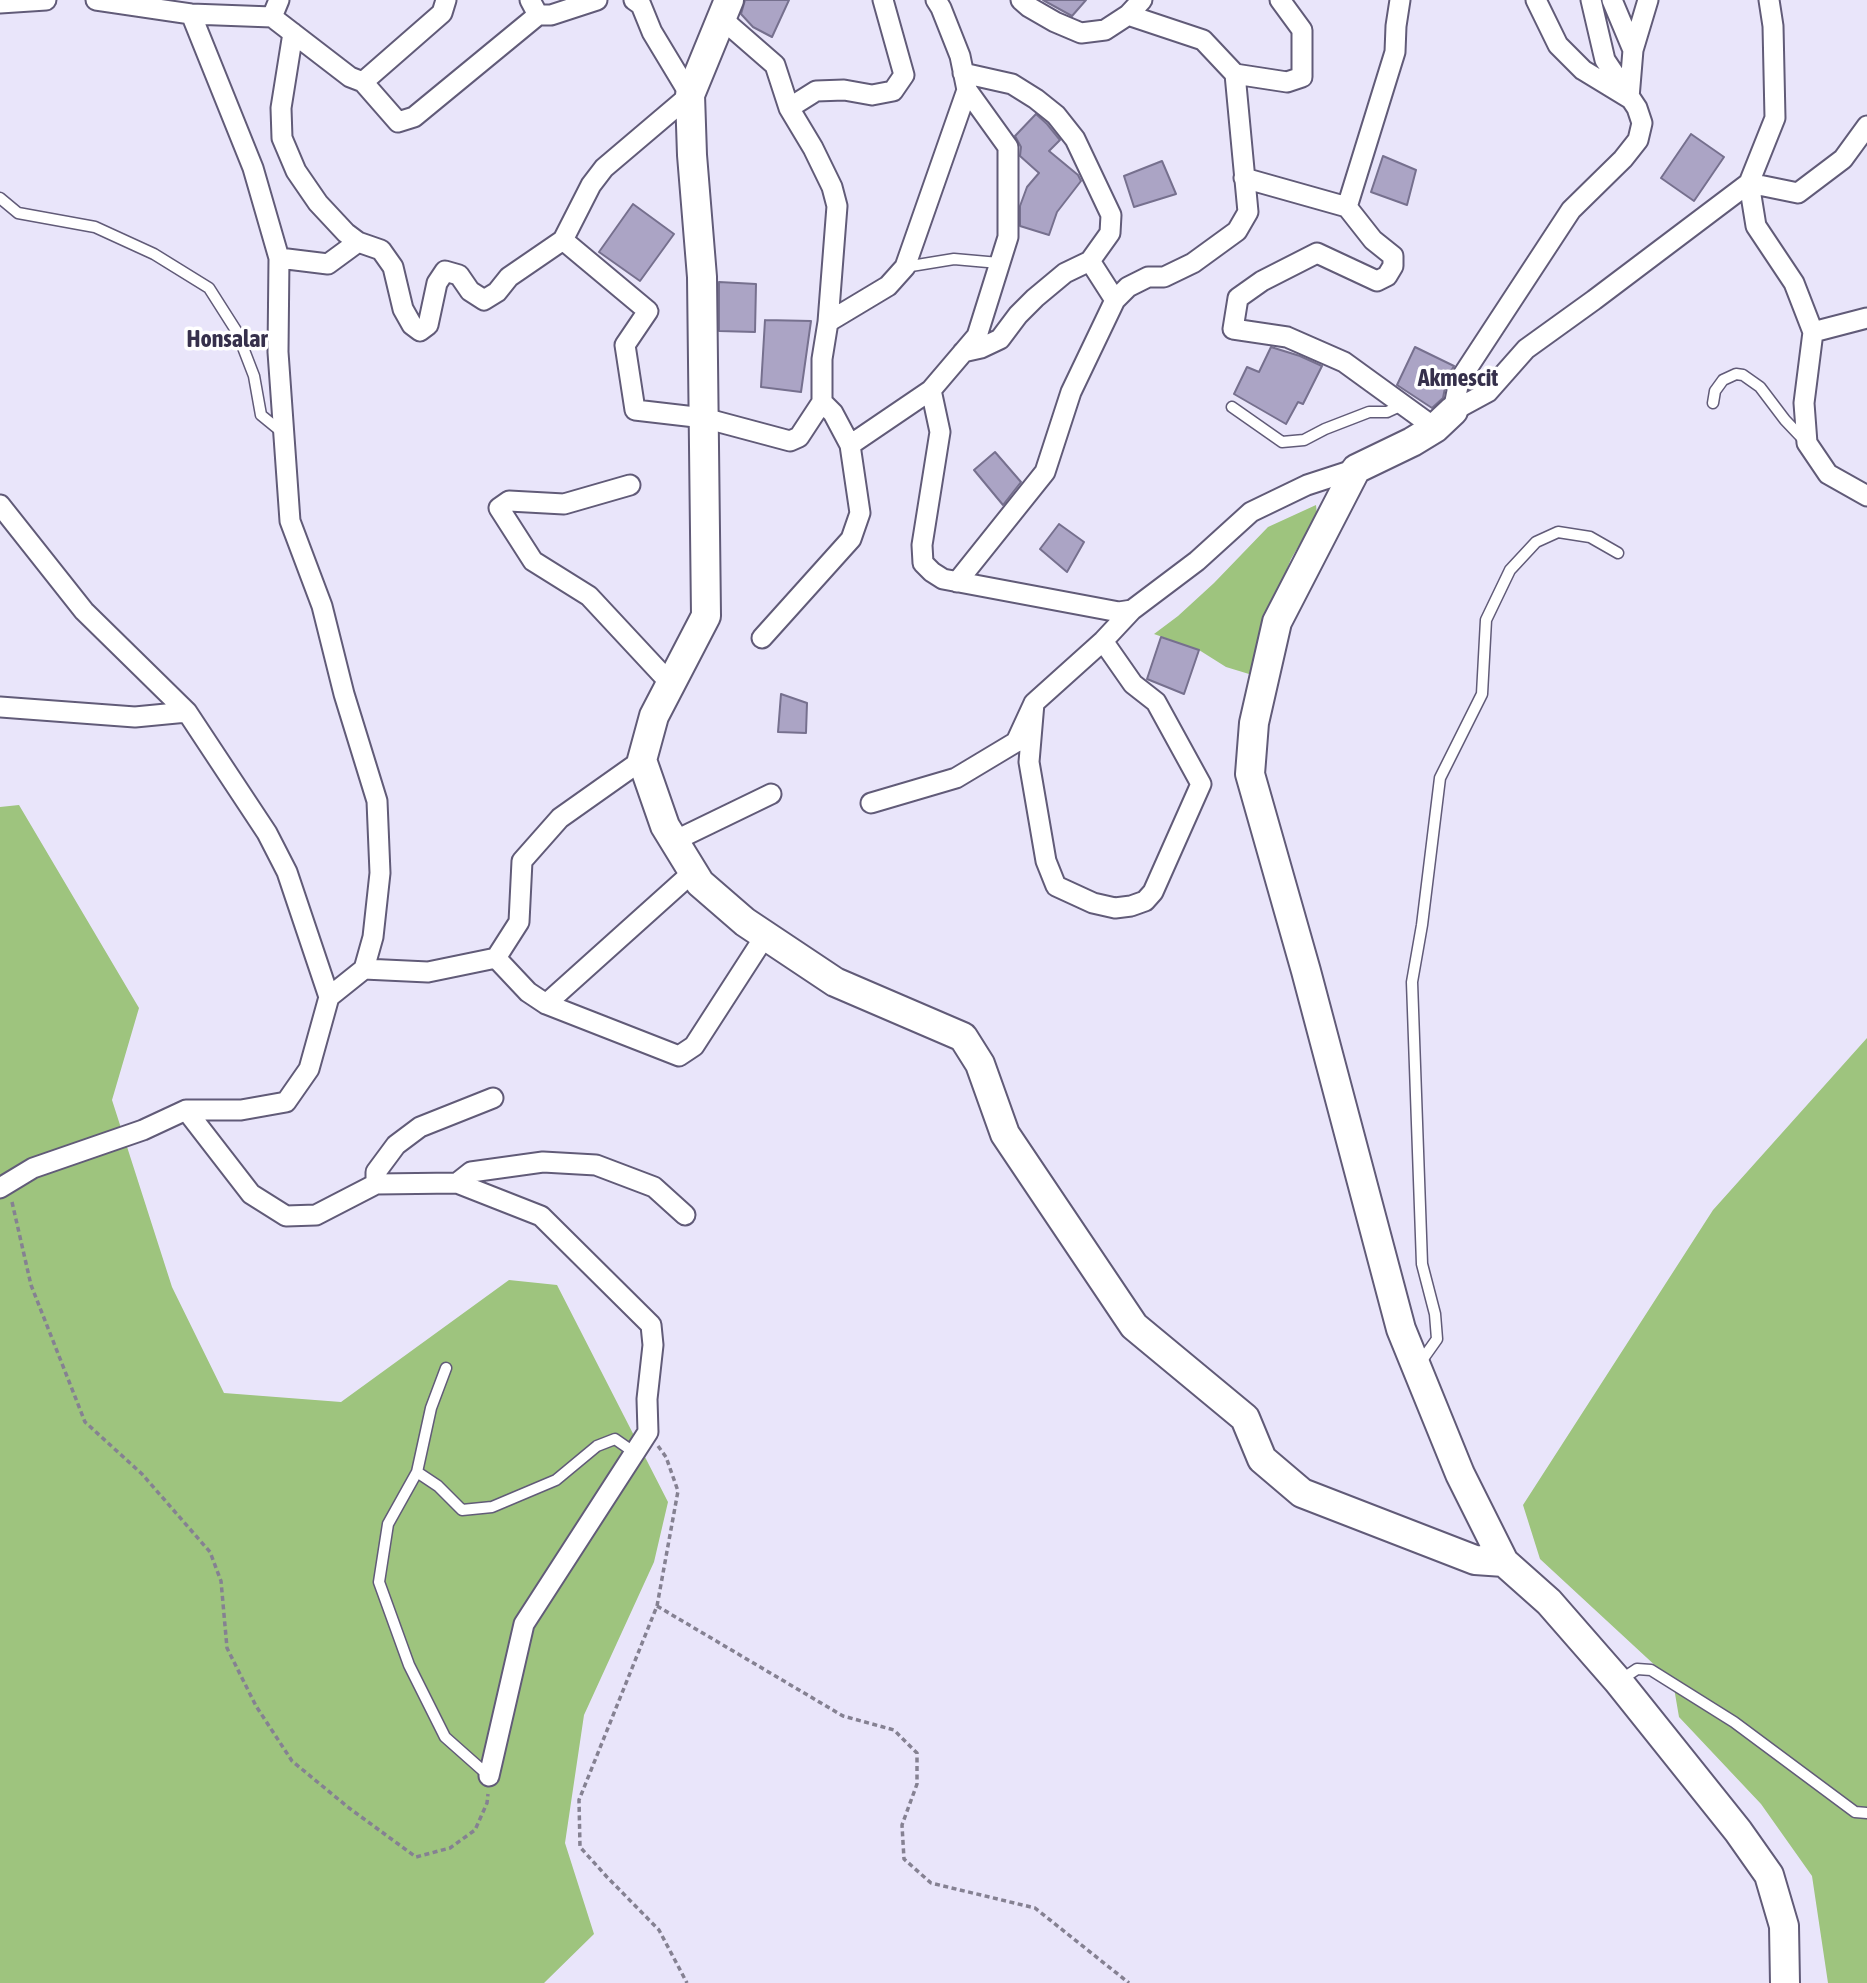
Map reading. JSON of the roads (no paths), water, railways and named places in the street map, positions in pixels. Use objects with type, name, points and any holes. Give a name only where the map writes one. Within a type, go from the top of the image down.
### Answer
[{"type":"main road","points":[[725,9],[690,95],[702,277],[706,616],[654,716],[642,760],[665,826],[700,883],[745,922],[835,982],[963,1037],[980,1064],[1005,1134],[1134,1326],[1245,1418],[1262,1459],[1302,1493],[1475,1560],[1504,1562]]},
{"type":"main road","points":[[1444,420],[1412,442],[1356,469],[1277,622],[1254,723],[1250,774],[1306,971],[1401,1328],[1460,1474],[1504,1562],[1549,1601],[1618,1681],[1738,1831],[1769,1875],[1784,1926],[1785,1983]]},
{"type":"street","points":[[0,4],[46,0]]},
{"type":"street","points":[[96,0],[191,14],[276,8],[293,33],[350,78],[363,82],[398,122],[414,117],[534,8],[551,15],[597,0]]},
{"type":"street","points":[[363,82],[442,13],[446,0]]},
{"type":"street","points":[[293,33],[281,108],[282,138],[296,171],[318,204],[346,233],[358,242],[381,250],[393,267],[403,309],[412,325],[420,331],[428,325],[437,283],[445,271],[459,275],[470,291],[484,300],[497,292],[509,277],[563,240],[591,185],[604,168],[690,95],[652,32],[641,5],[634,0]]},
{"type":"street","points":[[789,108],[816,91],[844,90],[872,95],[893,91],[904,75],[883,0]]},
{"type":"street","points":[[1021,0],[1055,22],[1081,33],[1105,30],[1128,15],[1142,0]]},
{"type":"street","points":[[1128,15],[1203,40],[1235,74],[1287,82],[1302,77],[1302,30],[1280,0]]},
{"type":"street","points":[[1347,207],[1395,52],[1400,0]]},
{"type":"street","points":[[1536,0],[1558,45],[1583,69],[1629,98]]},
{"type":"street","points":[[1444,420],[1459,381],[1572,210],[1623,159],[1638,140],[1642,123],[1637,108],[1605,60],[1591,0]]},
{"type":"street","points":[[1612,0],[1633,50]]},
{"type":"street","points":[[1629,98],[1633,50],[1648,0]]},
{"type":"street","points":[[1769,0],[1773,26],[1775,118],[1749,183],[1756,226],[1794,283],[1812,332],[1804,402],[1807,443],[1828,474],[1867,496]]},
{"type":"street","points":[[850,445],[930,390],[977,336],[1008,237],[1008,147],[965,82],[944,3]]},
{"type":"street","points":[[563,240],[648,311],[625,345],[635,410],[704,418],[790,441],[800,437],[822,402],[822,359],[828,321],[837,206],[832,187],[813,148],[789,108],[775,65],[725,9]]},
{"type":"street","points":[[191,14],[253,167],[279,258],[278,352],[290,521],[322,606],[344,694],[377,801],[380,873],[373,937],[364,969],[329,997]]},
{"type":"street","points":[[957,582],[1045,472],[1071,392],[1115,300],[1128,287],[1148,277],[1164,277],[1193,263],[1237,232],[1248,212],[1235,74]]},
{"type":"street","points":[[828,321],[888,286],[905,267],[965,82]]},
{"type":"street","points":[[963,352],[981,348],[1000,339],[1018,314],[1035,298],[1065,273],[1090,261],[1110,233],[1111,215],[1075,139],[1056,115],[1012,84],[965,82]]},
{"type":"street","points":[[1444,420],[1488,392],[1526,349],[1749,183],[1798,193],[1861,143],[1867,126]]},
{"type":"street","points":[[1244,178],[1347,207],[1373,240],[1393,256],[1393,266],[1387,276],[1377,281],[1317,253],[1262,281],[1238,298],[1233,329],[1287,337],[1343,362],[1402,404],[1444,420]]},
{"type":"street","points":[[279,258],[328,264],[358,242]]},
{"type":"street","points":[[1090,261],[1115,300]]},
{"type":"street","points":[[1812,332],[1867,318]]},
{"type":"street","points":[[930,390],[940,432],[922,545],[923,563],[943,579],[1119,612],[1132,610]]},
{"type":"street","points":[[762,639],[851,539],[860,513],[850,445],[834,413],[822,402]]},
{"type":"street","points":[[871,803],[956,778],[1016,742],[1034,703],[1132,610],[1197,561],[1251,512],[1307,485],[1356,469]]},
{"type":"street","points":[[630,485],[564,504],[509,500],[499,508],[533,561],[589,596],[670,683]]},
{"type":"street","points":[[0,505],[84,611],[187,712],[267,833],[287,872],[329,997],[309,1069],[286,1102],[241,1110],[186,1110],[143,1130],[33,1167],[4,1185]]},
{"type":"street","points":[[1034,703],[1029,762],[1046,861],[1056,887],[1093,903],[1115,908],[1144,901],[1153,892],[1201,784],[1156,702],[1133,684],[1103,640]]},
{"type":"street","points":[[0,707],[135,717],[187,712]]},
{"type":"street","points":[[364,969],[428,972],[496,958],[519,922],[522,861],[560,818],[642,760]]},
{"type":"street","points":[[674,841],[771,794]]},
{"type":"street","points":[[545,1003],[693,872]]},
{"type":"street","points":[[496,958],[528,992],[545,1003],[679,1056],[694,1046],[765,936]]},
{"type":"street","points":[[376,1184],[376,1172],[396,1145],[420,1127],[493,1098]]},
{"type":"street","points":[[186,1110],[251,1195],[286,1216],[316,1215],[376,1184],[457,1183],[541,1216],[651,1325],[653,1345],[647,1399],[648,1432],[524,1624],[489,1776]]},
{"type":"street","points":[[457,1183],[471,1172],[544,1162],[596,1165],[654,1187],[685,1214]]},
{"type":"lane","points":[[0,198],[18,213],[95,227],[153,254],[209,288],[237,332],[254,376],[261,415],[285,435]]},
{"type":"lane","points":[[905,267],[954,258],[999,263]]},
{"type":"lane","points":[[1713,403],[1715,391],[1723,380],[1736,374],[1743,375],[1760,387],[1807,443]]},
{"type":"lane","points":[[1232,407],[1282,442],[1304,440],[1369,412],[1387,412],[1402,404]]},
{"type":"lane","points":[[1417,1367],[1437,1339],[1435,1314],[1422,1264],[1412,982],[1424,911],[1440,778],[1482,694],[1486,620],[1510,570],[1536,542],[1558,532],[1590,537],[1618,554]]},
{"type":"lane","points":[[446,1368],[430,1408],[417,1472],[388,1524],[379,1582],[409,1665],[445,1737],[489,1776]]},
{"type":"lane","points":[[417,1472],[438,1486],[462,1510],[492,1507],[556,1480],[597,1446],[615,1439],[635,1453]]},
{"type":"lane","points":[[1618,1681],[1637,1669],[1651,1670],[1734,1722],[1855,1812],[1867,1813]]},
{"type":"district","name":"Honsalar","points":[[227,339]]},
{"type":"district","name":"Akmescit","points":[[1458,378]]}]
